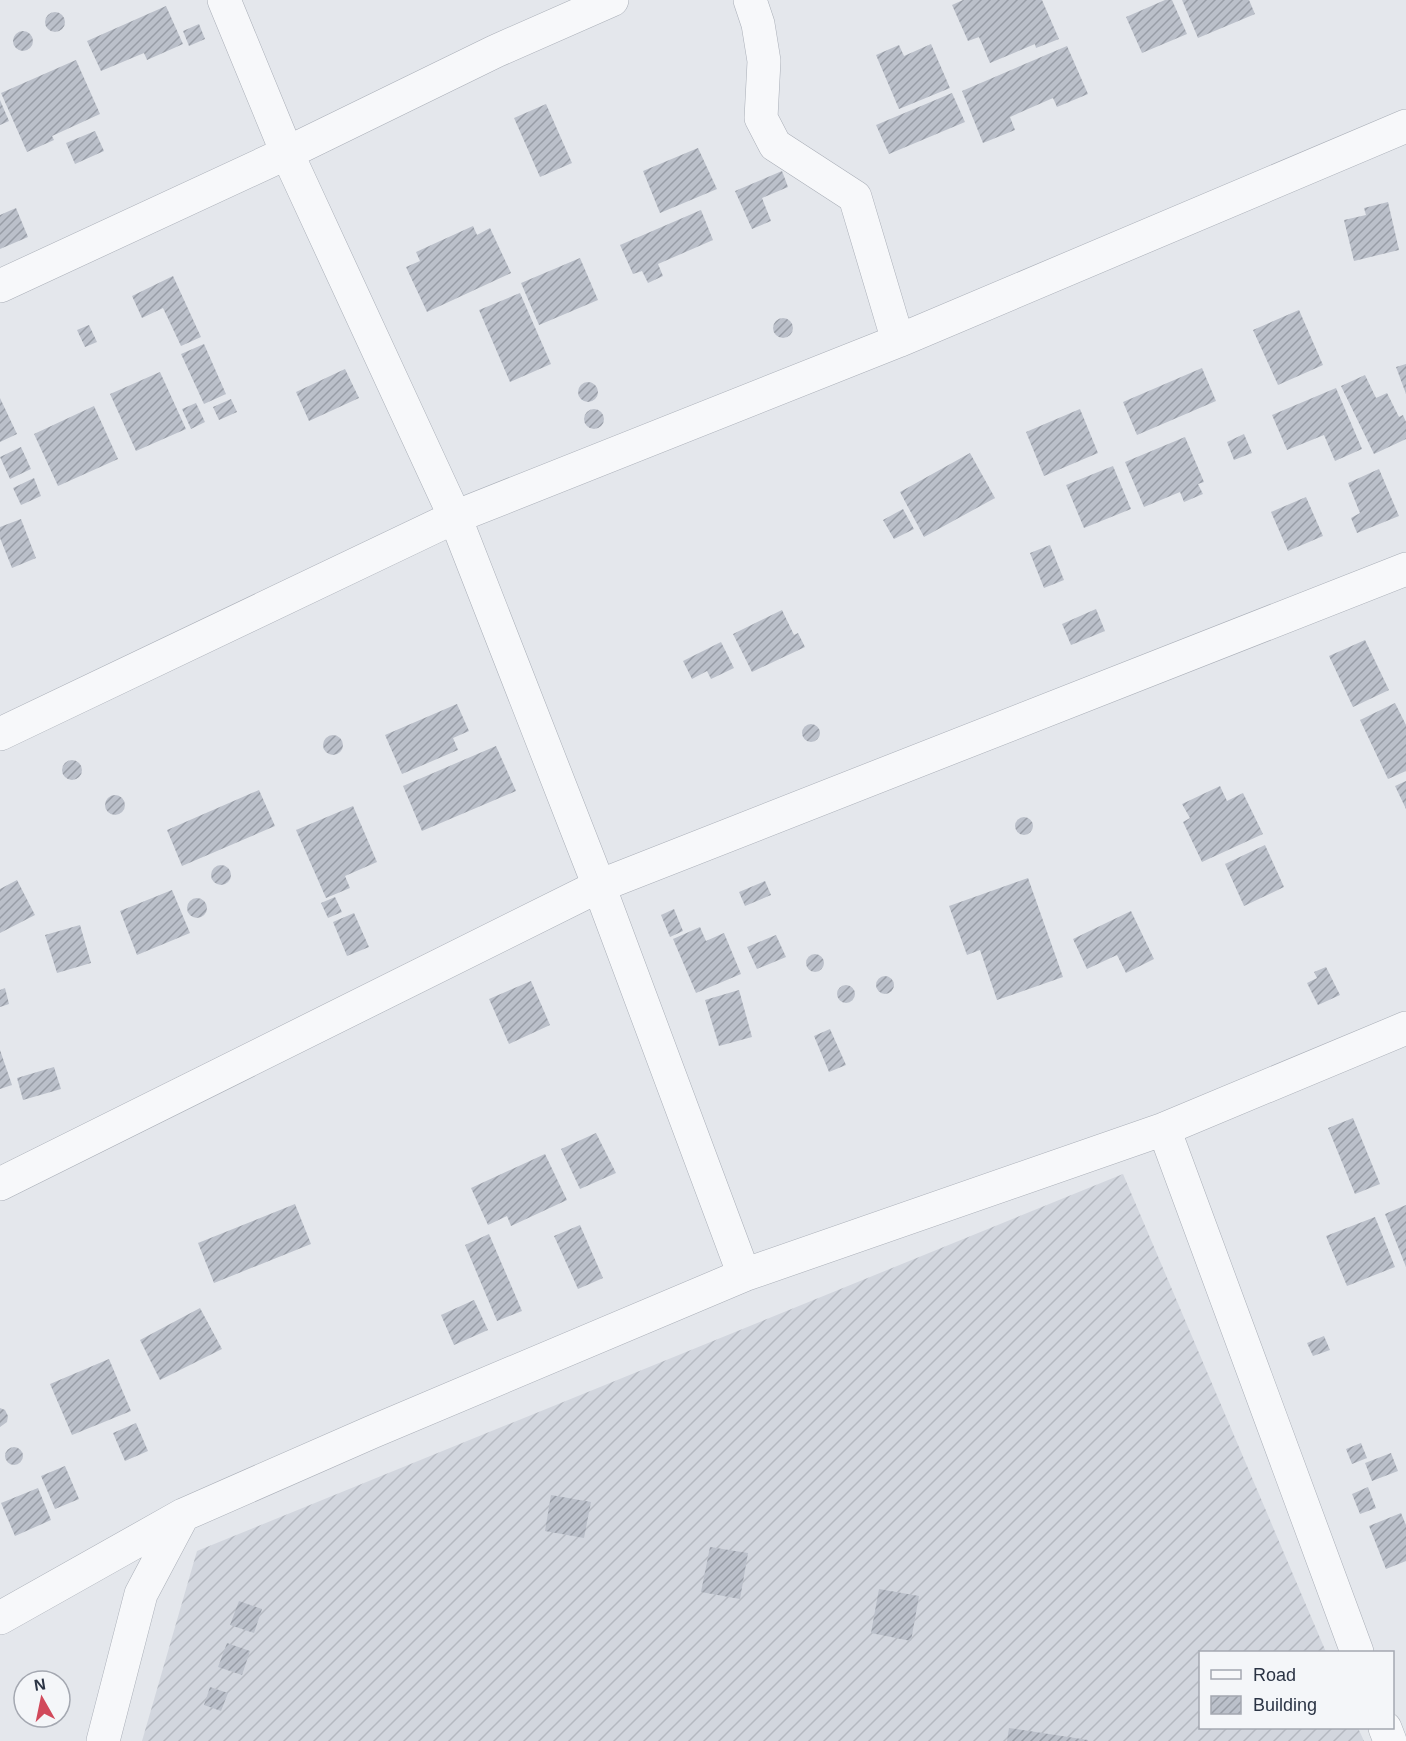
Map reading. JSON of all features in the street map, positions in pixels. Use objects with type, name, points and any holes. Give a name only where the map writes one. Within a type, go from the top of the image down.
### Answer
[{"type":"street","points":[[224,0],[287,153],[455,517],[599,886],[744,1275]]},
{"type":"street","points":[[0,286],[287,153],[496,51],[612,0]]},
{"type":"street","points":[[750,0],[758,24],[764,61],[761,118],[775,145],[855,197],[898,341]]},
{"type":"street","points":[[0,734],[455,517],[898,341],[1406,126]]},
{"type":"street","points":[[0,1184],[599,886],[1406,569]]},
{"type":"street","points":[[0,1618],[183,1515],[744,1275],[1164,1129],[1406,1028]]},
{"type":"street","points":[[1164,1129],[1357,1651]]},
{"type":"street","points":[[103,1741],[141,1594],[183,1515]]},
{"type":"shaded area","points":[[1123,1174],[1326,1651],[1199,1651],[1199,1729],[1358,1729],[1364,1741],[142,1741],[197,1551]]},
{"type":"building","points":[[963,0],[1042,0],[1059,39],[1036,48],[1035,44],[990,63],[979,37],[968,41],[952,5]]},
{"type":"building","points":[[1165,0],[1172,0],[1187,34],[1142,53],[1126,17]]},
{"type":"building","points":[[1182,0],[1249,0],[1255,14],[1198,38]]},
{"type":"building","points":[[166,6],[183,44],[147,60],[144,53],[101,71],[87,41]]},
{"type":"building","points":[[55,12],[62,15],[65,22],[62,29],[55,32],[48,29],[45,22],[48,15]]},
{"type":"building","points":[[199,24],[205,39],[189,46],[183,31]]},
{"type":"building","points":[[23,31],[30,34],[33,41],[30,48],[23,51],[16,48],[13,41],[16,34]]},
{"type":"building","points":[[931,44],[950,88],[899,109],[876,55],[899,45],[904,56]]},
{"type":"building","points":[[1067,46],[1088,94],[1057,107],[1053,98],[1010,117],[1015,130],[983,143],[962,91]]},
{"type":"building","points":[[76,60],[100,114],[52,136],[54,140],[27,152],[1,93]]},
{"type":"building","points":[[952,93],[965,122],[889,154],[876,125]]},
{"type":"building","points":[[0,100],[9,121],[0,125]]},
{"type":"building","points":[[546,104],[572,163],[540,177],[514,118]]},
{"type":"building","points":[[95,131],[104,151],[75,164],[66,143]]},
{"type":"building","points":[[698,148],[717,189],[660,213],[643,171]]},
{"type":"building","points":[[782,171],[788,187],[762,198],[771,221],[752,229],[735,191]]},
{"type":"building","points":[[1388,202],[1399,250],[1354,261],[1344,220],[1366,215],[1364,208]]},
{"type":"building","points":[[16,208],[28,237],[0,249],[0,215]]},
{"type":"building","points":[[701,210],[713,240],[658,264],[663,276],[648,283],[642,271],[633,274],[620,245]]},
{"type":"building","points":[[473,226],[477,235],[490,228],[511,273],[427,312],[406,267],[420,261],[416,252]]},
{"type":"building","points":[[580,258],[598,300],[539,325],[521,283]]},
{"type":"building","points":[[173,276],[201,337],[181,346],[163,308],[142,318],[132,296]]},
{"type":"building","points":[[520,293],[551,364],[510,382],[479,310]]},
{"type":"building","points":[[1299,310],[1323,365],[1278,385],[1253,330]]},
{"type":"building","points":[[779,318],[787,318],[793,324],[793,332],[787,338],[779,338],[773,332],[773,324]]},
{"type":"building","points":[[89,325],[97,342],[85,347],[77,330]]},
{"type":"building","points":[[204,344],[226,394],[204,404],[181,354]]},
{"type":"building","points":[[1406,364],[1406,394],[1396,367]]},
{"type":"building","points":[[1202,368],[1216,401],[1137,435],[1123,402]]},
{"type":"building","points":[[345,369],[359,398],[309,421],[296,392]]},
{"type":"building","points":[[160,372],[186,429],[136,451],[110,394]]},
{"type":"building","points":[[1365,375],[1376,398],[1387,393],[1399,417],[1403,415],[1406,422],[1406,439],[1374,454],[1341,386]]},
{"type":"building","points":[[588,382],[595,385],[598,392],[595,399],[588,402],[581,399],[578,392],[581,385]]},
{"type":"building","points":[[1336,388],[1362,449],[1335,461],[1324,435],[1287,450],[1272,415]]},
{"type":"building","points":[[0,398],[17,434],[0,442]]},
{"type":"building","points":[[231,399],[237,412],[219,420],[213,407]]},
{"type":"building","points":[[196,403],[205,422],[191,429],[182,409]]},
{"type":"building","points":[[94,406],[118,459],[58,486],[34,434]]},
{"type":"building","points":[[594,409],[601,412],[604,419],[601,426],[594,429],[587,426],[584,419],[587,412]]},
{"type":"building","points":[[1080,409],[1098,453],[1044,476],[1026,432]]},
{"type":"building","points":[[1244,434],[1252,453],[1234,460],[1227,442]]},
{"type":"building","points":[[1185,437],[1204,482],[1198,484],[1203,494],[1184,502],[1180,492],[1144,507],[1125,462]]},
{"type":"building","points":[[21,447],[31,469],[10,479],[0,457]]},
{"type":"building","points":[[970,453],[995,498],[924,537],[900,492]]},
{"type":"building","points":[[1113,466],[1131,509],[1084,528],[1066,485]]},
{"type":"building","points":[[1379,469],[1399,516],[1357,533],[1351,518],[1360,513],[1348,483]]},
{"type":"building","points":[[34,478],[41,496],[21,505],[13,488]]},
{"type":"building","points":[[1306,497],[1323,536],[1288,551],[1271,512]]},
{"type":"building","points":[[903,509],[914,529],[894,539],[883,520]]},
{"type":"building","points":[[21,519],[36,558],[12,568],[0,538],[0,527]]},
{"type":"building","points":[[1050,545],[1064,580],[1044,588],[1030,553]]},
{"type":"building","points":[[1096,609],[1105,631],[1071,645],[1062,624]]},
{"type":"building","points":[[782,610],[794,635],[798,633],[805,647],[752,672],[733,634]]},
{"type":"building","points":[[1365,640],[1389,690],[1353,707],[1329,656]]},
{"type":"building","points":[[721,642],[734,668],[711,679],[707,671],[692,679],[683,661]]},
{"type":"building","points":[[1395,703],[1406,725],[1406,771],[1388,779],[1360,720]]},
{"type":"building","points":[[457,704],[469,731],[453,738],[458,750],[402,774],[385,735]]},
{"type":"building","points":[[807,724],[815,724],[820,729],[818,740],[807,742],[802,737],[802,729]]},
{"type":"building","points":[[333,735],[340,738],[343,745],[340,752],[333,755],[326,752],[323,745],[326,738]]},
{"type":"building","points":[[496,746],[516,791],[422,831],[403,786]]},
{"type":"building","points":[[72,760],[79,763],[82,770],[79,777],[72,780],[65,777],[62,770],[65,763]]},
{"type":"building","points":[[1406,781],[1406,809],[1395,786]]},
{"type":"building","points":[[1220,786],[1227,801],[1243,793],[1263,834],[1202,862],[1183,822],[1190,818],[1182,804]]},
{"type":"building","points":[[259,790],[275,826],[182,866],[167,830]]},
{"type":"building","points":[[115,795],[122,798],[125,805],[122,812],[115,815],[108,812],[105,805],[108,798]]},
{"type":"building","points":[[353,806],[377,862],[345,876],[350,888],[326,898],[296,830]]},
{"type":"building","points":[[1020,817],[1028,817],[1033,822],[1031,833],[1020,835],[1015,830],[1015,822]]},
{"type":"building","points":[[1265,845],[1284,887],[1244,906],[1225,864]]},
{"type":"building","points":[[221,865],[228,868],[231,875],[228,882],[221,885],[214,882],[211,875],[214,868]]},
{"type":"building","points":[[1028,878],[1063,977],[997,1000],[980,950],[967,955],[949,906]]},
{"type":"building","points":[[17,880],[35,915],[0,933],[0,889]]},
{"type":"building","points":[[765,881],[771,895],[745,906],[739,892]]},
{"type":"building","points":[[172,890],[190,933],[137,955],[120,911]]},
{"type":"building","points":[[335,897],[342,912],[328,918],[321,903]]},
{"type":"building","points":[[193,898],[201,898],[207,904],[207,912],[201,918],[193,918],[187,912],[187,904]]},
{"type":"building","points":[[674,909],[683,931],[670,937],[661,915]]},
{"type":"building","points":[[1131,911],[1154,959],[1126,973],[1117,955],[1087,969],[1073,939]]},
{"type":"building","points":[[354,913],[369,947],[347,956],[333,922]]},
{"type":"building","points":[[80,925],[91,963],[57,973],[45,935]]},
{"type":"building","points":[[700,927],[706,941],[724,933],[741,974],[696,993],[673,939]]},
{"type":"building","points":[[776,935],[786,957],[757,969],[747,947]]},
{"type":"building","points":[[811,954],[819,954],[824,959],[822,970],[811,972],[806,967],[806,959]]},
{"type":"building","points":[[1326,967],[1340,995],[1318,1005],[1307,983],[1317,978],[1314,972]]},
{"type":"building","points":[[881,976],[889,976],[894,981],[892,992],[881,994],[876,989],[876,981]]},
{"type":"building","points":[[531,981],[550,1025],[509,1044],[489,999]]},
{"type":"building","points":[[842,985],[850,985],[855,990],[853,1001],[842,1003],[837,998],[837,990]]},
{"type":"building","points":[[5,988],[9,1004],[0,1007],[0,990]]},
{"type":"building","points":[[739,990],[752,1037],[719,1046],[705,1000]]},
{"type":"building","points":[[830,1029],[846,1065],[829,1072],[814,1036]]},
{"type":"building","points":[[0,1050],[12,1085],[0,1089]]},
{"type":"building","points":[[54,1067],[61,1089],[23,1100],[17,1078]]},
{"type":"building","points":[[1353,1118],[1380,1184],[1355,1194],[1328,1128]]},
{"type":"building","points":[[596,1133],[616,1173],[580,1189],[561,1149]]},
{"type":"building","points":[[545,1154],[567,1200],[511,1226],[507,1216],[488,1225],[471,1188]]},
{"type":"building","points":[[295,1204],[311,1244],[214,1283],[198,1243]]},
{"type":"building","points":[[1406,1205],[1406,1267],[1385,1214]]},
{"type":"building","points":[[1375,1217],[1395,1267],[1347,1286],[1326,1236]]},
{"type":"building","points":[[580,1225],[603,1278],[578,1289],[554,1236]]},
{"type":"building","points":[[489,1234],[522,1311],[497,1321],[465,1245]]},
{"type":"building","points":[[474,1300],[488,1330],[454,1345],[441,1315]]},
{"type":"building","points":[[200,1308],[222,1349],[160,1380],[140,1340]]},
{"type":"building","points":[[1324,1336],[1330,1350],[1313,1356],[1307,1343]]},
{"type":"building","points":[[109,1359],[131,1411],[72,1435],[50,1384]]},
{"type":"building","points":[[0,1408],[5,1410],[8,1416],[7,1422],[0,1427]]},
{"type":"building","points":[[136,1423],[148,1451],[125,1461],[113,1433]]},
{"type":"building","points":[[1361,1443],[1367,1458],[1352,1464],[1346,1449]]},
{"type":"building","points":[[10,1447],[18,1447],[23,1452],[21,1463],[10,1465],[5,1460],[5,1452]]},
{"type":"building","points":[[1391,1453],[1398,1471],[1372,1481],[1365,1463]]},
{"type":"building","points":[[65,1466],[79,1499],[55,1509],[41,1476]]},
{"type":"building","points":[[1368,1487],[1376,1508],[1360,1514],[1352,1494]]},
{"type":"building","points":[[38,1488],[51,1520],[15,1536],[1,1503]]},
{"type":"building","points":[[551,1495],[591,1502],[584,1538],[545,1531]]},
{"type":"building","points":[[1401,1513],[1406,1525],[1406,1561],[1386,1569],[1369,1526]]},
{"type":"building","points":[[710,1547],[748,1553],[740,1599],[701,1592]]},
{"type":"building","points":[[879,1589],[919,1596],[911,1641],[871,1633]]},
{"type":"building","points":[[239,1601],[262,1609],[254,1633],[230,1625]]},
{"type":"building","points":[[227,1643],[250,1651],[242,1675],[218,1667]]},
{"type":"building","points":[[210,1687],[228,1693],[221,1711],[204,1705]]},
{"type":"building","points":[[1009,1728],[1088,1740],[1088,1741],[1007,1741]]}]
